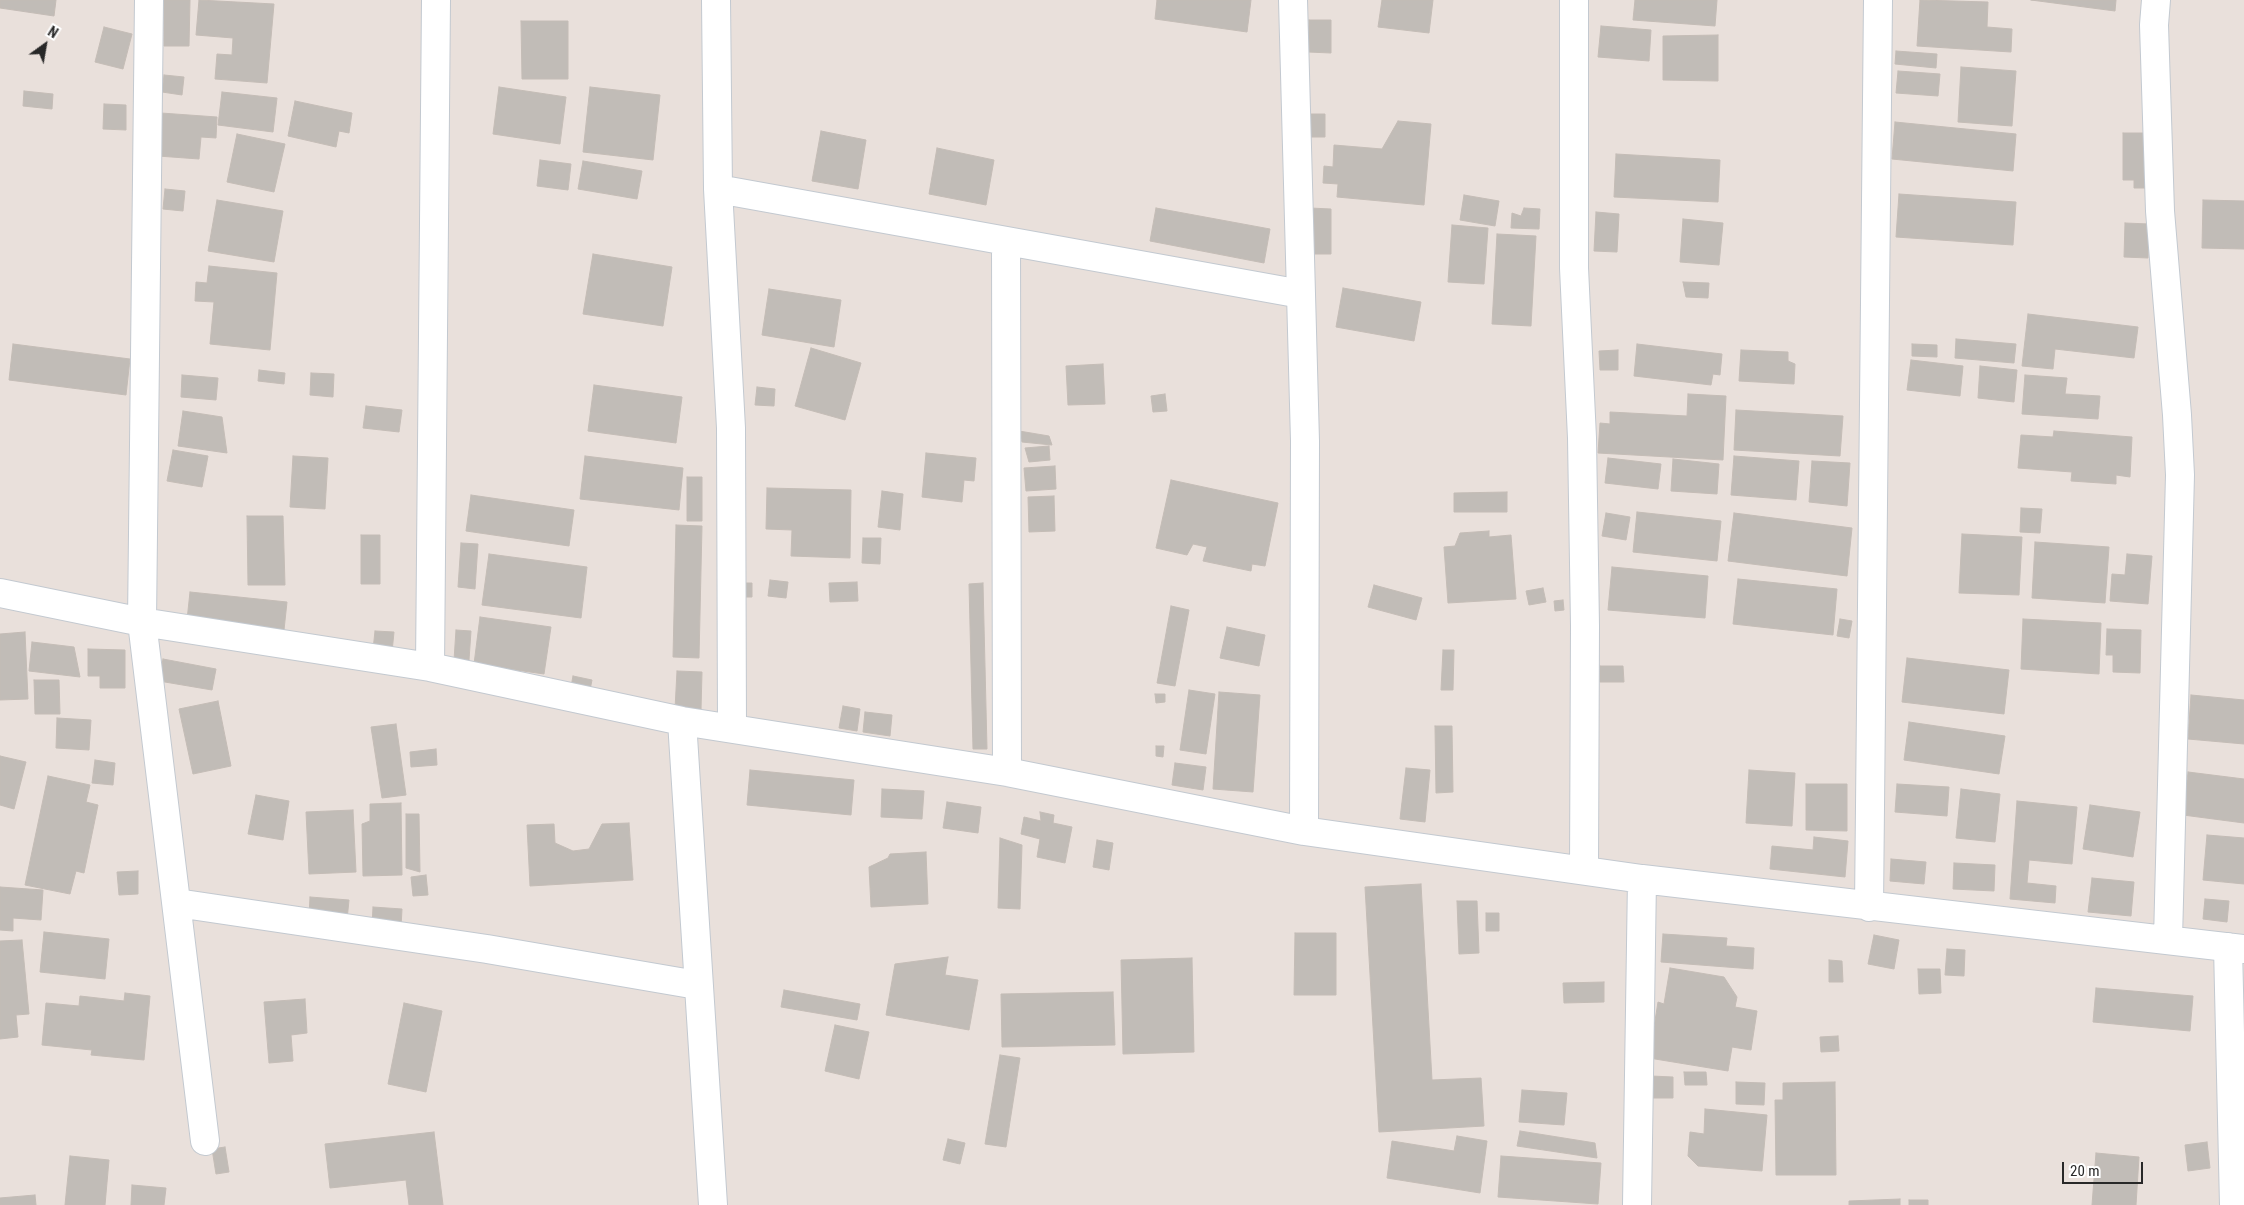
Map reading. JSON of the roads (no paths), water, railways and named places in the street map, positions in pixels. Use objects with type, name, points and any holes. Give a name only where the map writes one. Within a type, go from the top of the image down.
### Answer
[{"type":"street","points":[[149,0],[142,622],[205,1141]]},
{"type":"street","points":[[430,667],[436,0]]},
{"type":"street","points":[[716,0],[718,189],[731,428],[732,728]]},
{"type":"street","points":[[1293,0],[1305,441],[1304,831]]},
{"type":"street","points":[[1574,0],[1574,268],[1582,438],[1585,626],[1584,870]]},
{"type":"street","points":[[1869,907],[1878,0]]},
{"type":"street","points":[[2156,0],[2154,25],[2160,211],[2177,415],[2180,475],[2168,939]]},
{"type":"street","points":[[718,189],[1301,294]]},
{"type":"street","points":[[1006,242],[1008,772]]},
{"type":"street","points":[[0,593],[142,622],[430,667],[682,721],[1008,772],[1304,831],[1642,879],[1869,907],[2236,948],[2234,1205]]},
{"type":"street","points":[[682,721],[697,985],[713,1205]]},
{"type":"street","points":[[1637,1205],[1642,879]]},
{"type":"street","points":[[177,903],[487,949],[697,985]]}]
